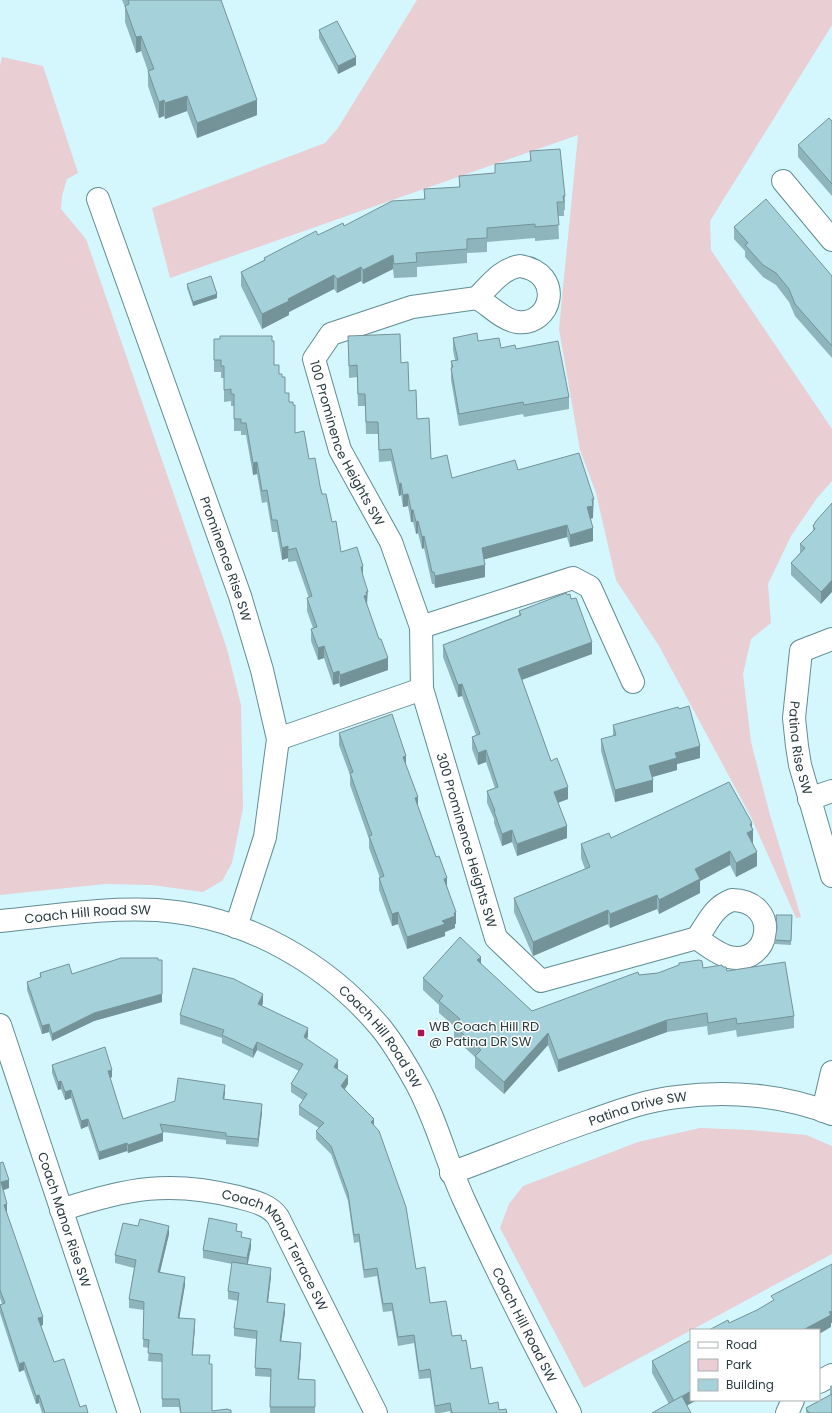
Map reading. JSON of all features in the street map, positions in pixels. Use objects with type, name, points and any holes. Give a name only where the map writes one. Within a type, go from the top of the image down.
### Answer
[{"type":"street","points":[[783,181],[832,240]]},
{"type":"street","name":"Prominence Rise SW","points":[[98,199],[240,596],[262,670],[278,739],[266,837],[236,927]]},
{"type":"street","name":"100 Prominence Heights SW","points":[[421,627],[391,542],[340,450],[314,358],[331,334],[412,307],[477,298]]},
{"type":"street","points":[[278,739],[422,690],[421,627],[573,578],[590,586],[633,682]]},
{"type":"street","name":"Patina Rise SW","points":[[832,639],[800,651],[794,718],[800,766],[832,876]]},
{"type":"street","name":"300 Prominence Heights SW","points":[[422,690],[496,938],[541,981],[697,938]]},
{"type":"street","points":[[809,799],[832,792]]},
{"type":"street","name":"Coach Hill Road SW","points":[[0,921],[114,910],[158,910],[215,920],[260,935],[319,969],[342,988],[381,1028],[416,1083],[451,1173],[492,1262],[570,1413]]},
{"type":"street","name":"Coach Manor Rise SW","points":[[0,1026],[129,1413]]},
{"type":"street","points":[[828,1113],[832,1072]]},
{"type":"street","name":"Patina Drive SW","points":[[451,1173],[632,1107],[676,1097],[704,1094],[754,1096],[787,1100],[828,1113]]},
{"type":"street","name":"Coach Manor Terrace SW","points":[[61,1210],[118,1192],[144,1188],[172,1188],[215,1192],[263,1205],[272,1210],[278,1218],[376,1413]]},
{"type":"street","points":[[820,1381],[832,1375]]},
{"type":"street","points":[[787,1413],[793,1401]]},
{"type":"green space","points":[[417,0],[832,0],[832,25],[710,221],[711,250],[832,429],[832,481],[817,498],[791,536],[768,584],[771,623],[751,639],[743,674],[751,742],[770,815],[801,917],[796,918],[751,817],[659,646],[616,580],[596,493],[580,450],[559,329],[578,135],[170,278],[152,208],[325,143],[338,128]]},
{"type":"green space","points":[[2,57],[43,66],[78,173],[67,179],[62,196],[61,209],[86,239],[227,649],[241,705],[243,808],[232,863],[222,881],[203,892],[152,885],[105,884],[0,895],[0,66]]},
{"type":"green space","points":[[700,1128],[751,1130],[806,1135],[832,1146],[832,1254],[693,1329],[690,1329],[690,1331],[584,1388],[500,1228],[509,1204],[523,1186],[638,1142]]},
{"type":"building","points":[[128,0],[221,0],[257,100],[197,123],[187,96],[165,103],[164,100],[159,102],[148,71],[154,69],[141,36],[136,37],[125,6],[129,4]]},
{"type":"building","points":[[337,21],[356,57],[338,66],[319,30]]},
{"type":"building","points":[[829,118],[832,121],[832,184],[798,145]]},
{"type":"building","points":[[560,149],[565,196],[563,196],[564,202],[557,202],[559,225],[535,227],[535,224],[487,228],[487,238],[467,239],[467,249],[416,253],[417,262],[394,264],[393,255],[363,270],[361,267],[337,279],[334,275],[288,299],[289,301],[262,314],[241,272],[265,260],[264,258],[316,231],[318,235],[343,223],[344,226],[392,201],[425,199],[424,189],[460,187],[459,176],[495,173],[495,164],[531,161],[530,151]]},
{"type":"building","points":[[766,199],[832,276],[832,346],[795,304],[789,289],[776,273],[763,265],[745,245],[748,243],[734,227]]},
{"type":"building","points":[[211,276],[217,294],[193,302],[187,284]]},
{"type":"building","points":[[477,333],[478,341],[499,338],[501,348],[515,345],[516,349],[558,341],[569,397],[524,405],[523,402],[459,414],[451,368],[453,367],[451,361],[458,360],[453,338]]},
{"type":"building","points":[[400,334],[401,363],[408,362],[409,391],[416,390],[417,419],[429,418],[431,459],[447,455],[452,478],[515,460],[518,470],[579,453],[594,499],[592,499],[593,506],[587,507],[593,528],[570,535],[567,525],[482,548],[485,565],[435,576],[434,572],[432,572],[424,536],[422,537],[418,521],[416,522],[413,510],[411,510],[408,494],[403,495],[401,483],[399,484],[391,449],[379,450],[378,422],[366,422],[365,394],[358,394],[357,365],[349,366],[348,336]]},
{"type":"building","points":[[220,336],[272,336],[272,341],[274,341],[274,365],[279,365],[279,374],[282,374],[282,377],[285,377],[285,393],[289,393],[289,402],[293,402],[293,405],[295,405],[295,433],[304,431],[309,459],[315,458],[322,494],[326,494],[332,522],[336,521],[341,552],[357,547],[363,566],[361,567],[368,592],[366,592],[367,595],[364,596],[379,639],[381,639],[388,658],[340,675],[339,671],[333,673],[324,646],[318,648],[311,629],[317,627],[307,598],[312,596],[296,548],[288,550],[288,546],[282,548],[277,520],[272,520],[267,490],[262,491],[257,462],[253,463],[246,423],[241,423],[241,419],[234,419],[234,394],[231,394],[231,389],[224,390],[224,366],[221,366],[221,360],[214,360],[214,339],[220,339]]},
{"type":"building","points":[[832,503],[832,580],[821,592],[791,563],[805,548],[800,544],[815,529],[813,526],[816,521]]},
{"type":"building","points":[[566,593],[567,595],[570,594],[571,599],[576,598],[592,642],[518,669],[551,761],[557,758],[568,787],[554,792],[567,826],[517,844],[512,830],[502,834],[487,791],[498,787],[486,750],[478,753],[472,737],[480,734],[462,684],[458,685],[443,645],[521,615],[519,611]]},
{"type":"building","points":[[689,706],[700,746],[675,753],[677,758],[649,766],[653,780],[615,790],[601,739],[616,735],[613,725],[678,707],[679,709]]},
{"type":"building","points":[[392,714],[406,756],[403,757],[418,797],[415,798],[436,857],[439,856],[447,878],[444,879],[456,912],[454,913],[455,916],[442,921],[445,924],[407,937],[398,912],[392,914],[379,878],[384,876],[369,836],[372,835],[350,773],[353,772],[339,733]]},
{"type":"building","points":[[729,782],[752,823],[750,824],[753,830],[747,833],[757,852],[736,863],[730,851],[695,869],[700,879],[659,900],[657,895],[610,914],[608,910],[533,942],[514,898],[590,867],[581,844],[609,833],[611,838]]},
{"type":"building","points":[[776,915],[792,915],[791,941],[775,940],[777,928]]},
{"type":"building","points":[[460,937],[481,957],[477,960],[532,1011],[638,972],[639,975],[658,973],[679,965],[679,963],[699,960],[702,961],[703,968],[722,965],[723,967],[726,967],[727,971],[785,962],[794,1016],[737,1024],[736,1018],[708,1023],[707,1013],[667,1020],[558,1060],[548,1033],[504,1082],[475,1056],[481,1050],[454,1026],[460,1019],[439,1001],[443,996],[423,978]]},
{"type":"building","points":[[121,958],[158,958],[158,960],[162,960],[162,994],[94,1013],[52,1034],[49,1024],[42,1026],[27,982],[41,977],[40,973],[69,964],[72,974]]},
{"type":"building","points":[[193,968],[234,979],[263,994],[258,1004],[308,1028],[304,1037],[338,1060],[334,1067],[348,1076],[341,1086],[374,1119],[371,1122],[379,1131],[406,1207],[416,1269],[425,1267],[430,1303],[446,1301],[452,1336],[461,1335],[462,1341],[466,1340],[471,1369],[482,1367],[489,1404],[498,1402],[499,1410],[506,1409],[507,1413],[452,1413],[450,1403],[435,1406],[430,1369],[419,1371],[414,1335],[398,1337],[392,1303],[383,1304],[377,1268],[364,1270],[359,1234],[354,1235],[348,1193],[331,1146],[316,1131],[324,1123],[299,1106],[307,1094],[291,1084],[303,1064],[257,1042],[253,1050],[222,1035],[224,1030],[180,1015]]},
{"type":"building","points":[[105,1047],[112,1070],[108,1071],[123,1119],[175,1101],[178,1078],[225,1085],[223,1099],[262,1104],[258,1139],[226,1136],[226,1133],[160,1124],[163,1133],[128,1145],[127,1143],[99,1152],[88,1119],[81,1121],[71,1090],[65,1092],[61,1081],[58,1082],[52,1065]]},
{"type":"building","points":[[3,1162],[9,1180],[1,1182],[7,1204],[4,1205],[43,1317],[38,1318],[54,1362],[64,1359],[80,1407],[86,1405],[88,1413],[45,1413],[39,1395],[36,1396],[24,1362],[19,1364],[0,1305],[5,1303],[0,1290],[0,1163]]},
{"type":"building","points":[[209,1218],[237,1224],[236,1231],[242,1232],[241,1237],[251,1239],[247,1258],[203,1250]]},
{"type":"building","points":[[140,1219],[169,1226],[158,1272],[185,1277],[178,1318],[195,1319],[192,1355],[210,1355],[209,1364],[212,1364],[212,1411],[228,1409],[231,1410],[231,1413],[181,1413],[179,1399],[162,1399],[162,1354],[148,1353],[149,1340],[143,1339],[144,1302],[129,1299],[136,1260],[115,1255],[123,1223],[138,1226]]},
{"type":"building","points":[[232,1262],[271,1268],[267,1302],[285,1304],[280,1341],[301,1343],[298,1379],[315,1380],[315,1407],[270,1407],[271,1369],[255,1368],[257,1331],[234,1328],[239,1293],[228,1291]]},
{"type":"building","points":[[832,1264],[832,1311],[829,1312],[831,1315],[805,1329],[711,1329],[728,1320],[729,1323],[757,1310],[774,1300],[771,1296]]},
{"type":"building","points":[[690,1341],[690,1392],[674,1401],[652,1361]]},
{"type":"building","points":[[832,1394],[832,1413],[809,1413],[806,1408]]},
{"type":"building","points":[[682,1396],[691,1413],[652,1413]]},
{"type":"place","name":"WB Coach Hill RD @ Patina DR SW","points":[[421,1033]]}]
